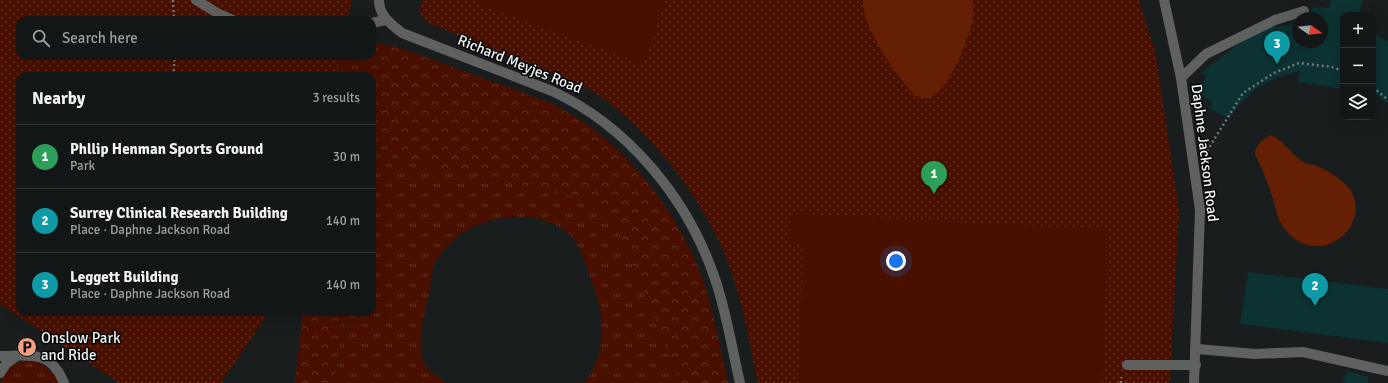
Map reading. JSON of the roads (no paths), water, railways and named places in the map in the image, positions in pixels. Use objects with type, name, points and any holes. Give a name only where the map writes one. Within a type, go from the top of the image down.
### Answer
[{"type":"street","points":[[196,0],[224,16]]},
{"type":"street","points":[[376,22],[386,20],[379,4],[379,0]]},
{"type":"street","name":"Daphne Jackson Road","points":[[1164,0],[1181,78],[1200,210],[1197,349],[1194,383]]},
{"type":"street","points":[[1181,78],[1206,54],[1275,20],[1304,11]]},
{"type":"street","name":"Richard Meyjes Road","points":[[386,20],[402,33],[552,90],[575,101],[596,115],[631,147],[657,175],[680,204],[700,240],[715,278],[740,383]]},
{"type":"street","points":[[1197,349],[1255,354],[1303,352],[1388,371]]},
{"type":"street","points":[[0,356],[33,354],[45,359],[61,376],[64,383]]},
{"type":"street","points":[[0,373],[6,364],[17,356]]},
{"type":"street","points":[[1127,364],[1196,365]]},
{"type":"place","name":"Leggett Building","points":[[1277,64]]},
{"type":"place","name":"Phllip Henman Sports Ground","points":[[934,194]]},
{"type":"place","name":"Surrey Clinical Research Building","points":[[1315,306]]},
{"type":"place","name":"Onslow Park and Ride","points":[[27,347]]}]
